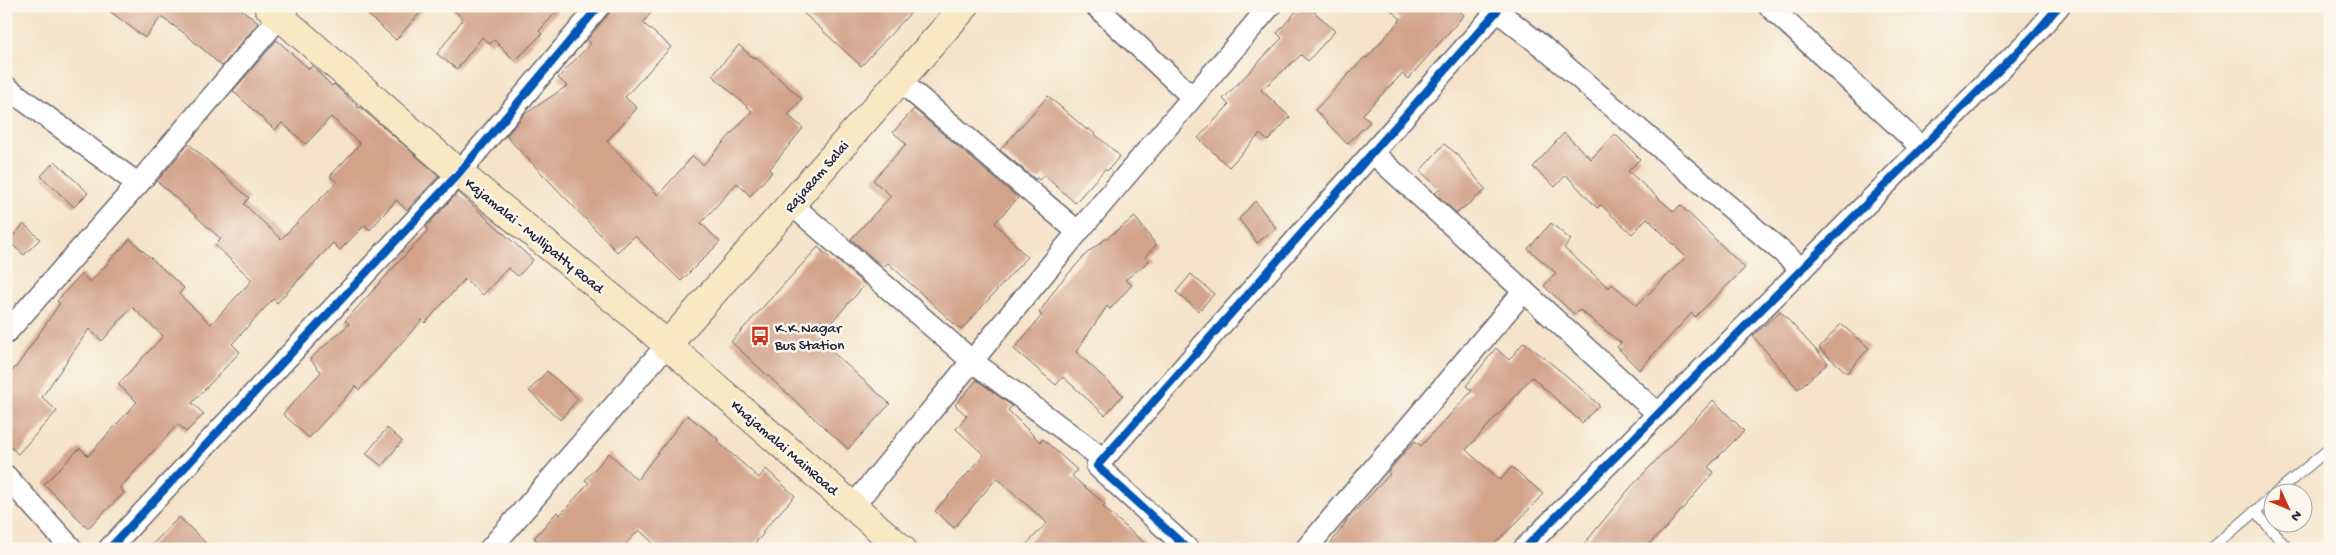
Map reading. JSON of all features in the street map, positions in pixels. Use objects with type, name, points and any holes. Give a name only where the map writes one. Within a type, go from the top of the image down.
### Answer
[{"type":"main road","name":"RajaRam Salai","points":[[667,345],[965,6]]},
{"type":"main road","name":"Kajamalai - Mullipatty Road","points":[[279,10],[460,173],[667,345]]},
{"type":"main road","name":"Khajamalai MainRoad","points":[[667,345],[902,549]]},
{"type":"street","points":[[109,549],[460,173],[599,6]]},
{"type":"street","points":[[1096,6],[1192,97]]},
{"type":"street","points":[[853,506],[1078,232],[1270,6]]},
{"type":"street","points":[[1769,6],[1922,148]]},
{"type":"street","points":[[1524,549],[1922,148],[2060,6]]},
{"type":"street","points":[[1188,549],[1097,466],[1373,153],[1494,9],[1543,46],[1802,269]]},
{"type":"street","points":[[6,333],[138,184],[279,10]]},
{"type":"street","points":[[900,81],[1078,232]]},
{"type":"street","points":[[6,87],[138,184]]},
{"type":"street","points":[[1373,153],[1658,414]]},
{"type":"street","points":[[791,204],[972,361],[1103,459]]},
{"type":"street","points":[[1306,549],[1524,291]]},
{"type":"street","points":[[490,549],[667,345]]},
{"type":"street","points":[[6,476],[72,549]]},
{"type":"lane","points":[[2289,482],[2330,448]]},
{"type":"lane","points":[[2210,549],[2264,503]]},
{"type":"lane","points":[[2255,511],[2288,549]]},
{"type":"building","points":[[103,6],[238,6],[258,23],[222,66],[183,32],[161,17],[145,38]]},
{"type":"building","points":[[358,6],[426,6],[396,40]]},
{"type":"building","points":[[449,6],[562,6],[539,31],[542,34],[515,61],[494,40],[490,44],[482,37],[457,69],[437,54],[463,19]]},
{"type":"building","points":[[615,6],[656,6],[643,23],[671,47],[625,97],[637,108],[607,141],[658,195],[693,156],[703,165],[752,111],[712,75],[739,45],[802,99],[788,115],[803,128],[769,170],[772,172],[750,196],[737,183],[701,223],[720,242],[681,281],[635,236],[617,252],[506,136],[525,114],[567,86],[558,78],[591,43],[587,40]]},
{"type":"building","points":[[796,6],[917,6],[861,66]]},
{"type":"building","points":[[1301,6],[1308,6],[1335,31],[1308,61],[1301,55],[1261,90],[1290,117],[1268,141],[1260,134],[1229,167],[1198,138],[1229,105],[1223,99],[1282,38],[1277,33]]},
{"type":"building","points":[[1386,6],[1455,6],[1464,15],[1408,79],[1402,74],[1362,115],[1370,122],[1347,144],[1315,110],[1365,57],[1367,58],[1401,19]]},
{"type":"building","points":[[277,40],[309,69],[312,66],[332,86],[334,84],[359,108],[439,176],[407,210],[396,200],[370,230],[365,225],[340,250],[333,243],[277,303],[273,299],[232,344],[240,352],[192,403],[204,414],[186,432],[178,424],[120,488],[124,493],[88,528],[44,484],[80,448],[88,456],[137,402],[118,384],[163,336],[132,307],[102,341],[89,329],[42,397],[57,411],[18,454],[6,443],[6,377],[17,366],[60,303],[57,301],[81,274],[90,282],[130,239],[184,288],[179,294],[211,324],[252,280],[215,245],[221,239],[157,181],[189,144],[249,198],[244,204],[281,239],[337,182],[330,176],[360,144],[331,117],[306,144],[282,123],[275,130],[233,91]]},
{"type":"building","points":[[1048,96],[1120,156],[1107,171],[1105,169],[1075,203],[1044,175],[1039,180],[1035,179],[1000,150]]},
{"type":"building","points":[[914,109],[1018,198],[995,223],[1027,257],[961,330],[888,263],[883,267],[851,239],[891,196],[873,180],[906,144],[893,132]]},
{"type":"building","points":[[1564,133],[1591,159],[1615,134],[1640,159],[1628,171],[1674,212],[1680,205],[1745,268],[1695,317],[1692,313],[1639,370],[1617,347],[1621,343],[1580,310],[1575,315],[1544,286],[1556,273],[1528,249],[1551,223],[1571,240],[1564,248],[1609,288],[1612,284],[1637,305],[1686,257],[1647,218],[1632,234],[1601,205],[1597,208],[1566,175],[1555,187],[1533,167]]},
{"type":"building","points":[[1444,144],[1457,154],[1486,190],[1457,213],[1435,193],[1440,189],[1420,171]]},
{"type":"building","points":[[55,161],[88,193],[74,207],[41,176]]},
{"type":"building","points":[[458,192],[533,260],[518,276],[508,268],[483,295],[465,279],[425,323],[422,320],[359,390],[356,386],[309,438],[283,414],[321,372],[310,359],[349,324],[345,321],[428,230],[426,227]]},
{"type":"building","points":[[1255,201],[1276,228],[1257,243],[1239,219]]},
{"type":"building","points":[[1135,217],[1156,245],[1145,257],[1149,261],[1125,280],[1132,285],[1110,309],[1107,306],[1076,352],[1123,395],[1105,415],[1063,377],[1056,385],[1014,349],[1042,315],[1039,313],[1058,285],[1088,252]]},
{"type":"building","points":[[24,224],[40,239],[24,255],[8,241]]},
{"type":"building","points":[[818,247],[831,259],[833,257],[865,285],[817,338],[890,404],[848,449],[731,342]]},
{"type":"building","points":[[1191,274],[1214,294],[1199,311],[1176,292]]},
{"type":"building","points":[[1780,311],[1828,363],[1798,389],[1753,336]]},
{"type":"building","points":[[1841,324],[1869,348],[1847,373],[1819,348]]},
{"type":"building","points":[[1524,342],[1568,377],[1599,405],[1582,423],[1532,377],[1466,450],[1500,480],[1512,467],[1543,494],[1518,521],[1489,549],[1327,549],[1348,519],[1390,474],[1388,472],[1402,455],[1415,441],[1421,446],[1472,391],[1466,386],[1496,348],[1509,360]]},
{"type":"building","points":[[547,371],[578,399],[560,420],[529,391]]},
{"type":"building","points":[[977,380],[1012,406],[1008,410],[1040,442],[1043,439],[1077,470],[1072,476],[1105,504],[1103,507],[1151,549],[1022,549],[1047,523],[997,478],[954,528],[935,511],[984,455],[956,429],[967,416],[955,405]]},
{"type":"building","points":[[1713,400],[1744,431],[1708,467],[1714,472],[1668,526],[1644,549],[1580,549],[1630,488]]},
{"type":"building","points":[[687,415],[718,439],[717,441],[759,478],[766,469],[795,496],[762,532],[764,533],[750,549],[660,549],[639,530],[621,549],[545,549],[534,538],[557,512],[560,515],[589,483],[585,480],[609,453],[637,480]]},
{"type":"building","points":[[387,428],[402,441],[382,466],[366,454]]},
{"type":"building","points":[[179,517],[212,549],[148,549]]},
{"type":"cycle path","points":[[109,549],[459,173],[599,6]]},
{"type":"cycle path","points":[[1524,549],[2034,35],[2059,6]]},
{"type":"cycle path","points":[[1188,549],[1097,466],[1497,11]]},
{"type":"place","name":"K.K.Nagar Bus Station","points":[[760,336]]}]
